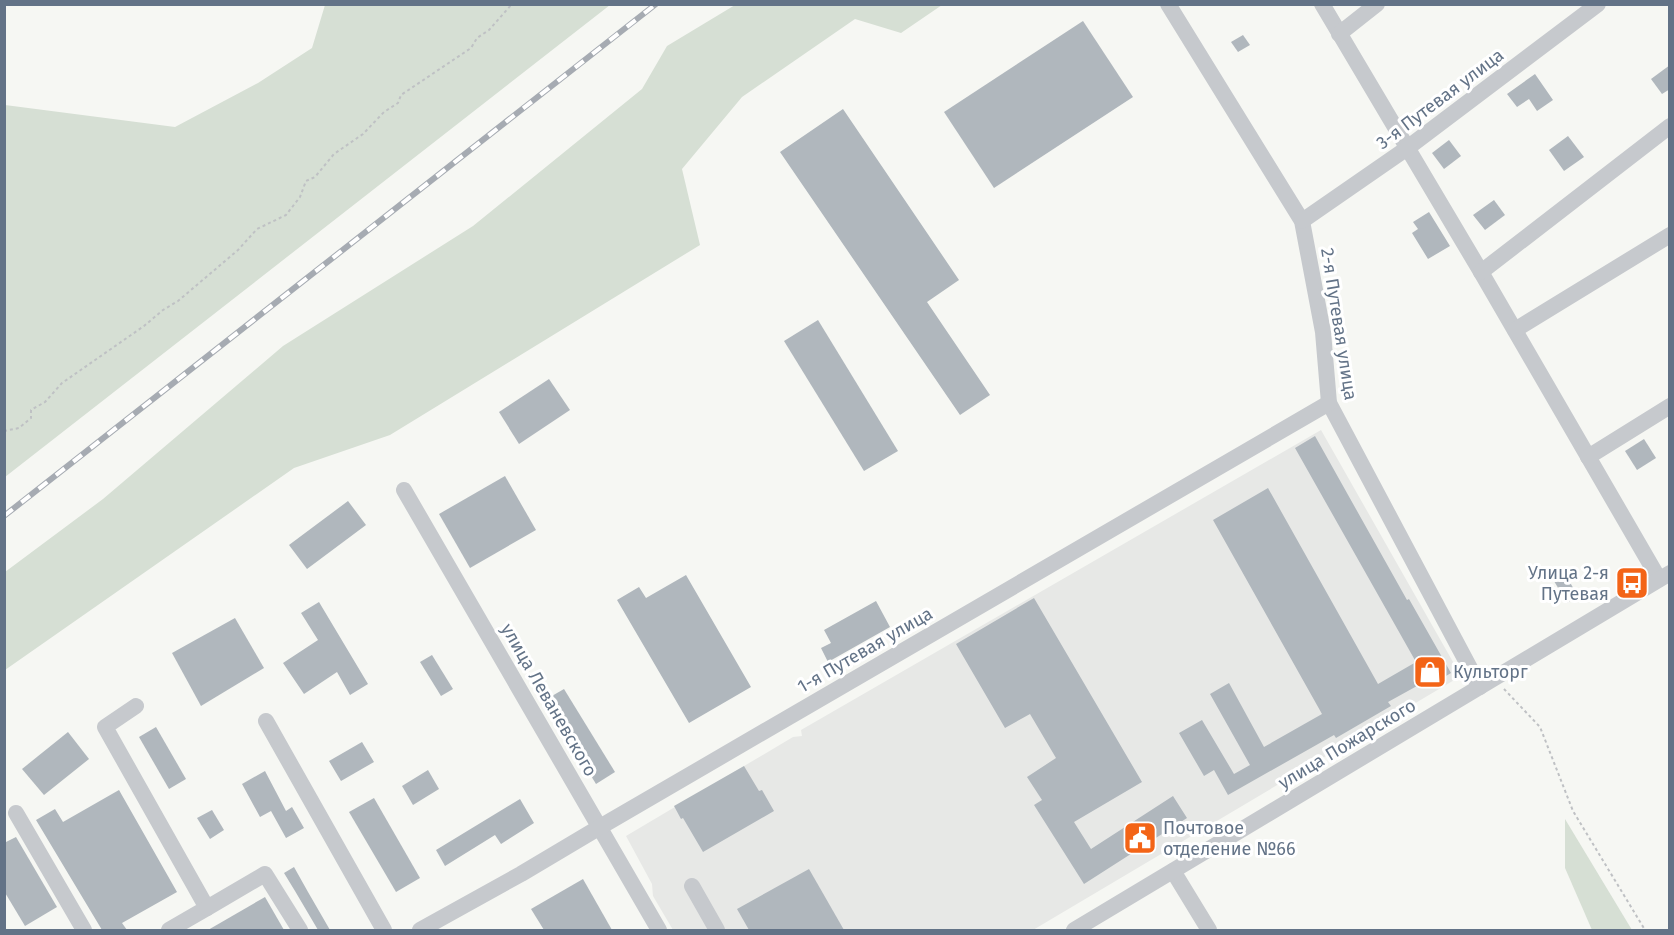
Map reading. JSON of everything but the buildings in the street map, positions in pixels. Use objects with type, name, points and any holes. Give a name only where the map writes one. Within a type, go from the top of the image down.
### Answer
[{"type":"street","name":"2-я Путевая улица","points":[[1168,4],[1302,221],[1323,332],[1329,403],[1487,683]]},
{"type":"street","points":[[1322,4],[1588,458],[1664,576]]},
{"type":"street","points":[[1339,33],[1377,4]]},
{"type":"street","name":"3-я Путевая улица","points":[[1302,221],[1406,149],[1598,4]]},
{"type":"street","points":[[1481,272],[1670,126]]},
{"type":"street","points":[[1515,330],[1670,235]]},
{"type":"street","name":"1-я Путевая улица","points":[[420,930],[521,874],[1329,403]]},
{"type":"street","points":[[1588,458],[1670,406]]},
{"type":"street","name":"улица Леваневского","points":[[404,490],[659,930]]},
{"type":"street","name":"улица Пожарского","points":[[1074,930],[1664,576]]},
{"type":"street","points":[[135,706],[105,728],[207,908]]},
{"type":"street","points":[[266,721],[384,930]]},
{"type":"street","points":[[16,813],[84,930]]},
{"type":"street","points":[[1173,871],[1209,930]]},
{"type":"street","points":[[169,930],[265,874],[300,930]]},
{"type":"street","points":[[692,886],[717,930]]},
{"type":"path","points":[[4,431],[19,428],[31,418],[31,410],[45,402],[62,383],[144,326],[163,310],[178,302],[238,250],[257,229],[286,215],[300,197],[306,181],[315,177],[334,154],[363,134],[384,112],[398,103],[401,95],[471,48],[477,38],[489,30],[512,4]]},
{"type":"path","points":[[1487,683],[1540,727],[1573,811],[1644,930]]},
{"type":"shaded area","points":[[325,5],[610,5],[5,477],[5,105],[175,127],[258,83],[312,48]]},
{"type":"shaded area","points":[[735,5],[942,5],[901,33],[855,19],[742,97],[682,169],[700,245],[390,435],[294,468],[5,670],[5,572],[103,499],[283,346],[473,226],[642,89],[667,46]]},
{"type":"shaded area","points":[[1321,430],[1461,676],[1033,930],[673,930],[653,896],[652,884],[626,836],[793,737],[802,736],[801,730]]},
{"type":"shaded area","points":[[1565,819],[1632,930],[1592,930],[1565,868]]},
{"type":"railway","points":[[4,516],[656,4]]},
{"type":"place","name":"Улица 2-я Путевая","points":[[1632,583]]},
{"type":"place","name":"Культорг","points":[[1430,672]]},
{"type":"place","name":"Почтовое отделение №66","points":[[1140,838]]}]
